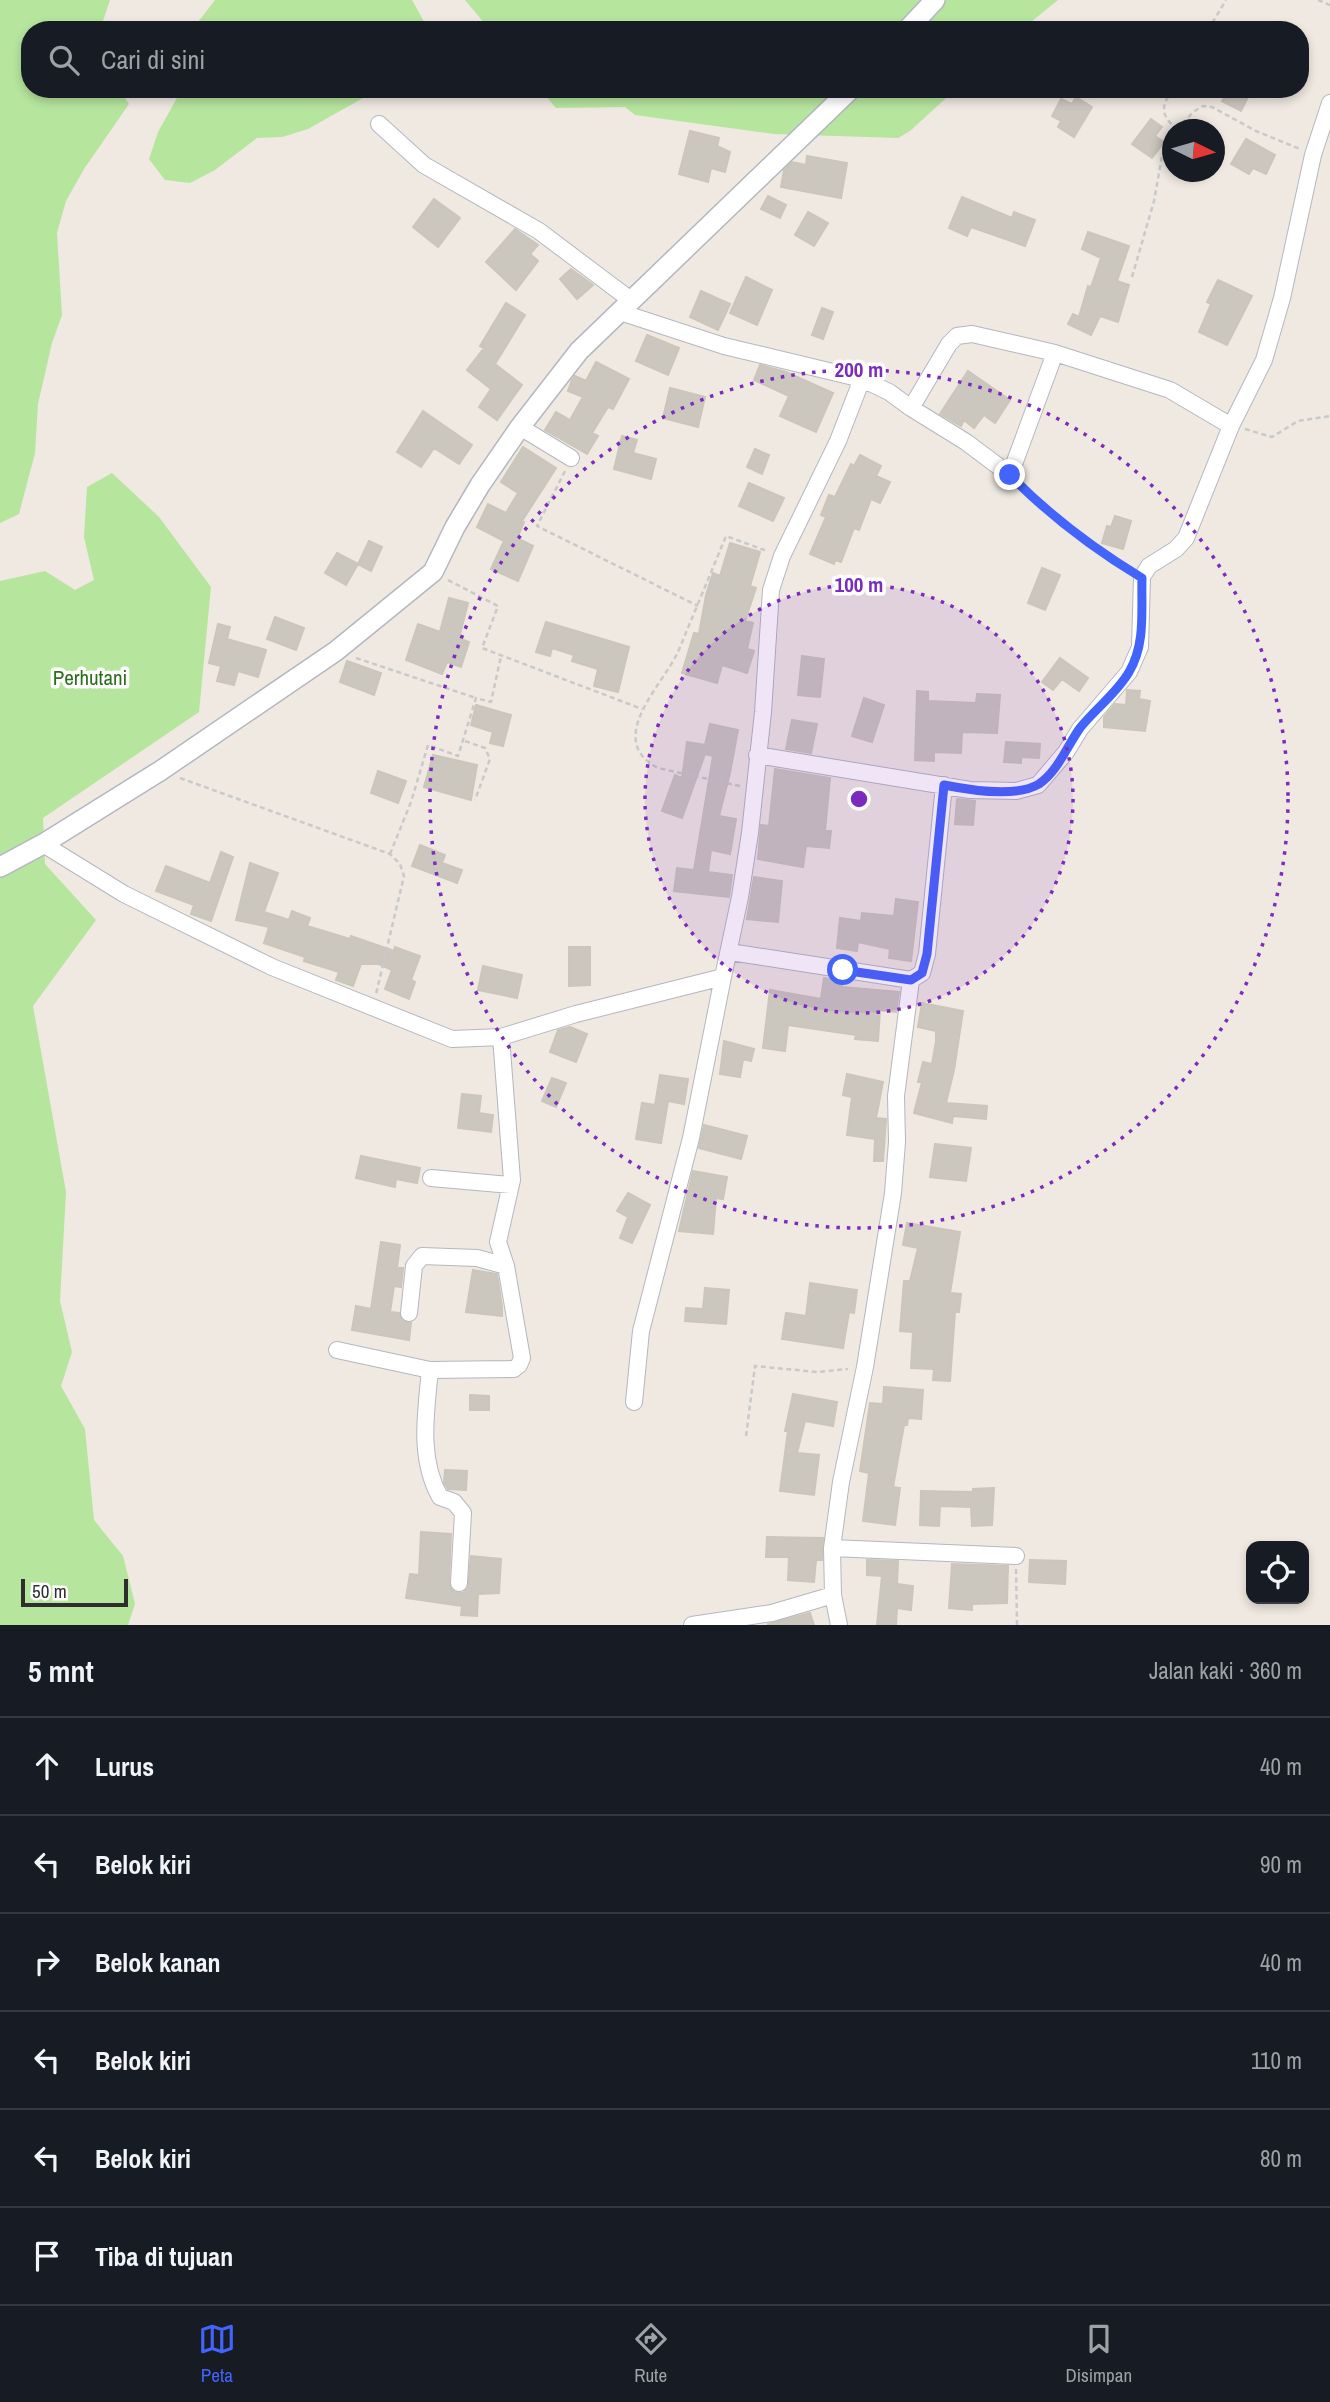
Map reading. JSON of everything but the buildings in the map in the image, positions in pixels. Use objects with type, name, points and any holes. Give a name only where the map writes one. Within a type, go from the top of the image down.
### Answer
[{"type":"street","points":[[915,21],[935,0]]},
{"type":"street","points":[[0,867],[43,844],[160,771],[336,651],[433,572],[454,527],[520,427],[579,351],[842,98]]},
{"type":"street","points":[[757,755],[970,790],[1016,791],[1038,785],[1048,775],[1080,729],[1129,672],[1140,647],[1142,578],[1149,566],[1176,549],[1186,538],[1231,426],[1264,360],[1282,298],[1313,155],[1330,103]]},
{"type":"street","points":[[379,124],[424,165],[539,232],[626,307],[724,346],[862,379],[890,392],[966,442],[1010,475],[1055,353]]},
{"type":"street","points":[[911,408],[949,344],[957,336],[972,334],[1055,353],[1170,390],[1231,426]]},
{"type":"street","points":[[634,1402],[641,1331],[691,1138],[740,897],[763,712],[771,590],[782,556],[838,441],[862,379]]},
{"type":"street","points":[[520,427],[571,458]]},
{"type":"street","points":[[730,952],[911,980],[922,973],[927,954],[944,785]]},
{"type":"street","points":[[43,844],[124,894],[260,961],[452,1039],[501,1038],[576,1014],[723,977]]},
{"type":"street","points":[[839,1625],[833,1595],[832,1548],[841,1482],[866,1367],[893,1193],[897,1142],[896,1096],[911,980]]},
{"type":"street","points":[[337,1350],[429,1370],[514,1369],[519,1365],[522,1358],[506,1266],[498,1242],[511,1185],[501,1038]]},
{"type":"street","points":[[431,1178],[511,1185]]},
{"type":"street","points":[[409,1313],[414,1266],[422,1256],[477,1258],[506,1266]]},
{"type":"street","points":[[429,1370],[424,1438],[434,1488],[440,1497],[454,1502],[463,1513],[459,1583]]},
{"type":"street","points":[[832,1548],[1016,1556]]},
{"type":"street","points":[[692,1625],[772,1613],[833,1595]]},
{"type":"path","points":[[1213,21],[1226,0]]},
{"type":"path","points":[[1318,0],[1330,5]]},
{"type":"path","points":[[1166,119],[1163,112],[1167,98]]},
{"type":"path","points":[[1187,119],[1203,106],[1212,107],[1256,131],[1313,155]]},
{"type":"path","points":[[1132,277],[1154,201],[1162,161]]},
{"type":"path","points":[[1231,426],[1272,437],[1298,421],[1330,416]]},
{"type":"path","points":[[571,458],[537,526],[698,606]]},
{"type":"path","points":[[1010,475],[1040,506],[1068,525],[1102,554],[1142,578]]},
{"type":"path","points":[[754,789],[658,768],[646,762],[638,752],[634,740],[642,709],[671,666],[726,536],[782,556]]},
{"type":"path","points":[[433,572],[498,607],[482,648],[642,709]]},
{"type":"path","points":[[336,651],[491,702],[500,656]]},
{"type":"path","points":[[390,853],[411,802],[428,745],[458,756],[476,698]]},
{"type":"path","points":[[464,740],[485,748],[490,759],[475,800]]},
{"type":"path","points":[[160,771],[390,853],[400,864],[404,876],[373,1007]]},
{"type":"path","points":[[746,1436],[755,1366],[817,1373],[866,1367]]},
{"type":"path","points":[[1016,1556],[1017,1625]]},
{"type":"green space","points":[[0,0],[110,0],[103,21],[21,21],[21,98],[125,98],[129,104],[84,169],[66,201],[57,233],[62,315],[52,343],[38,404],[35,453],[19,514],[0,523]]},
{"type":"green space","points":[[215,0],[412,0],[424,21],[199,21]]},
{"type":"green space","points":[[465,0],[1058,0],[1032,21],[482,21]]},
{"type":"green space","points":[[177,98],[363,98],[308,129],[282,137],[257,138],[215,170],[190,183],[165,180],[149,159],[158,132]]},
{"type":"green space","points":[[548,98],[946,98],[910,131],[898,138],[774,134],[635,115],[625,107],[556,108]]},
{"type":"green space","name":"Perhutani","points":[[112,473],[159,517],[211,587],[199,712],[43,818],[45,864],[96,920],[33,1006],[66,1192],[60,1301],[72,1352],[61,1386],[85,1429],[94,1520],[123,1556],[135,1604],[128,1625],[0,1625],[0,581],[45,571],[75,590],[94,580],[84,537],[87,487]]},
{"type":"route","points":[[843,970],[911,980],[922,973],[927,954],[944,785],[970,790],[1016,791],[1038,785],[1066,752],[1080,729],[1129,672],[1140,647],[1142,578],[1102,554],[1068,525],[1040,506],[1010,475]]}]
